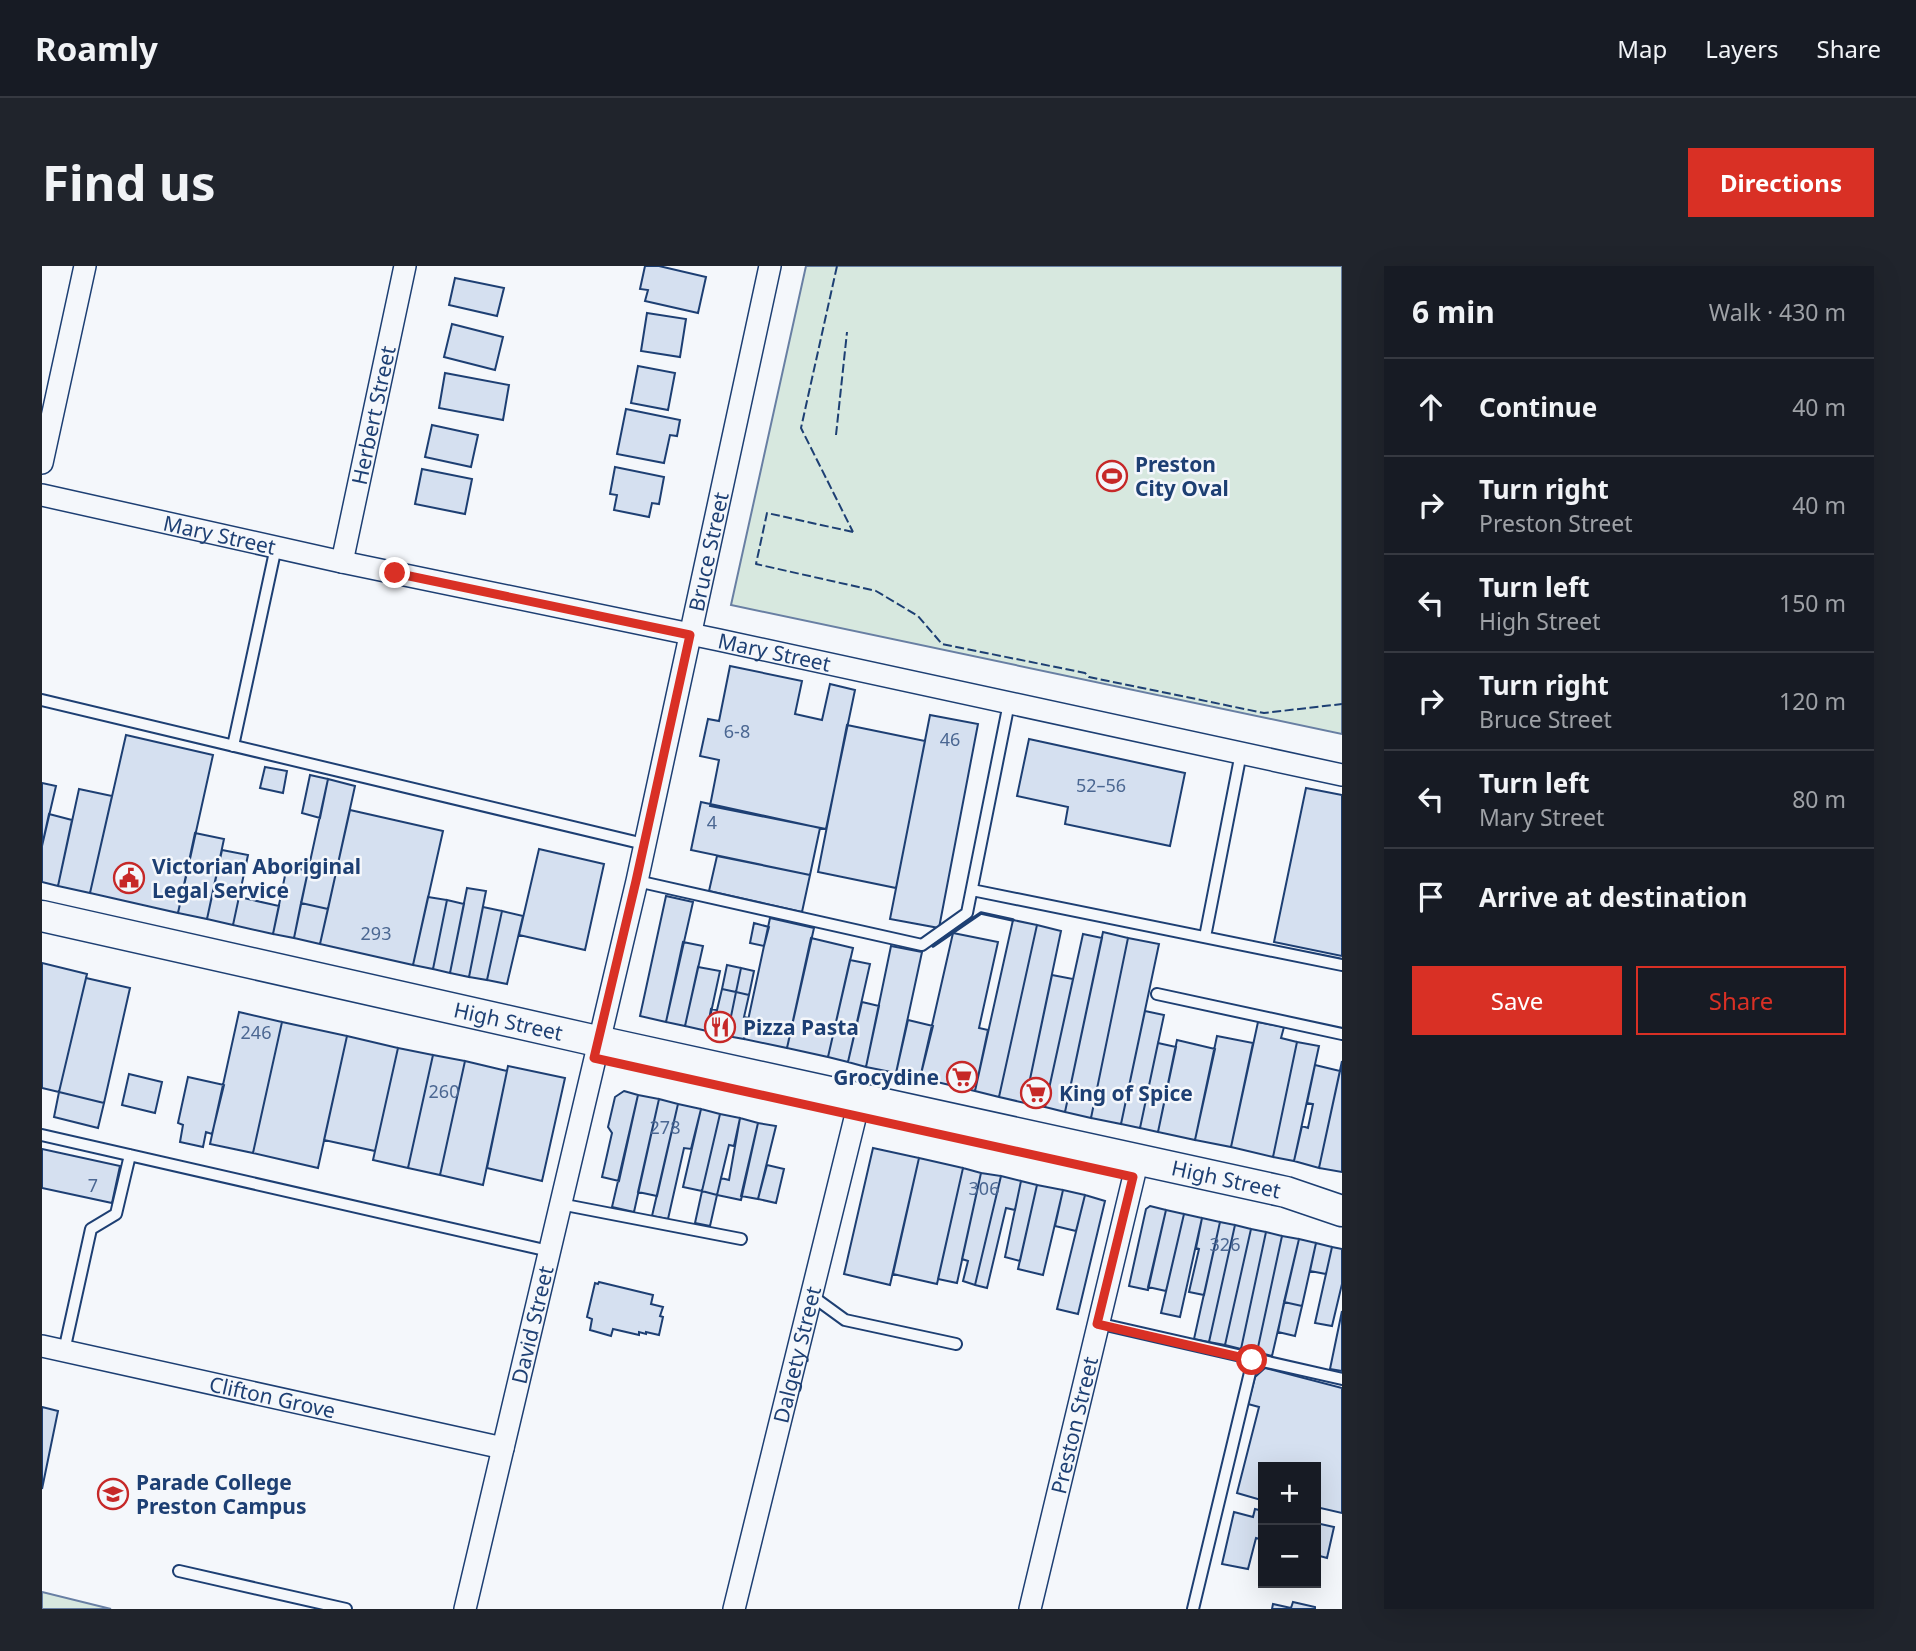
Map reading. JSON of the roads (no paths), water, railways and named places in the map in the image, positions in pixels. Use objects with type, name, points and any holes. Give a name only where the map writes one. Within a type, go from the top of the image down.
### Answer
[{"type":"main road","name":"High Street","points":[[42,916],[596,1050]]},
{"type":"main road","name":"High Street","points":[[42,935],[596,1050],[1135,1168],[1286,1192],[1342,1213]]},
{"type":"street","points":[[42,463],[85,266]]},
{"type":"street","name":"Herbert Street","points":[[342,562],[405,266]]},
{"type":"street","name":"Bruce Street","points":[[596,1050],[636,881],[770,266]]},
{"type":"street","name":"Mary Street","points":[[42,495],[342,562],[1342,775]]},
{"type":"street","name":"David Street","points":[[465,1609],[596,1050]]},
{"type":"street","name":"Dalgety Street","points":[[734,1609],[858,1107]]},
{"type":"street","name":"Preston Street","points":[[1030,1609],[1135,1168]]},
{"type":"street","name":"Clifton Grove","points":[[42,1346],[503,1448]]},
{"type":"lane","points":[[233,746],[276,547]]},
{"type":"lane","points":[[42,700],[644,844]]},
{"type":"lane","points":[[636,881],[922,945],[967,913],[1009,704]]},
{"type":"lane","points":[[1205,937],[1241,753]]},
{"type":"lane","points":[[972,890],[1342,965]]},
{"type":"lane","points":[[1157,994],[1342,1034]]},
{"type":"lane","points":[[42,1136],[549,1251]]},
{"type":"lane","points":[[64,1351],[91,1228],[116,1214],[130,1155]]},
{"type":"lane","points":[[560,1204],[741,1239]]},
{"type":"lane","points":[[811,1296],[845,1320],[957,1344]]},
{"type":"lane","points":[[1097,1324],[1342,1379]]},
{"type":"lane","points":[[1193,1609],[1252,1360]]},
{"type":"lane","points":[[179,1571],[346,1609]]},
{"type":"place","name":"Preston City Oval","points":[[1112,476]]},
{"type":"place","name":"Victorian Aboriginal Legal Service","points":[[129,878]]},
{"type":"place","name":"Pizza Pasta","points":[[720,1027]]},
{"type":"place","name":"Grocydine","points":[[962,1077]]},
{"type":"place","name":"King of Spice","points":[[1036,1093]]},
{"type":"place","name":"Parade College Preston Campus","points":[[113,1494]]}]
